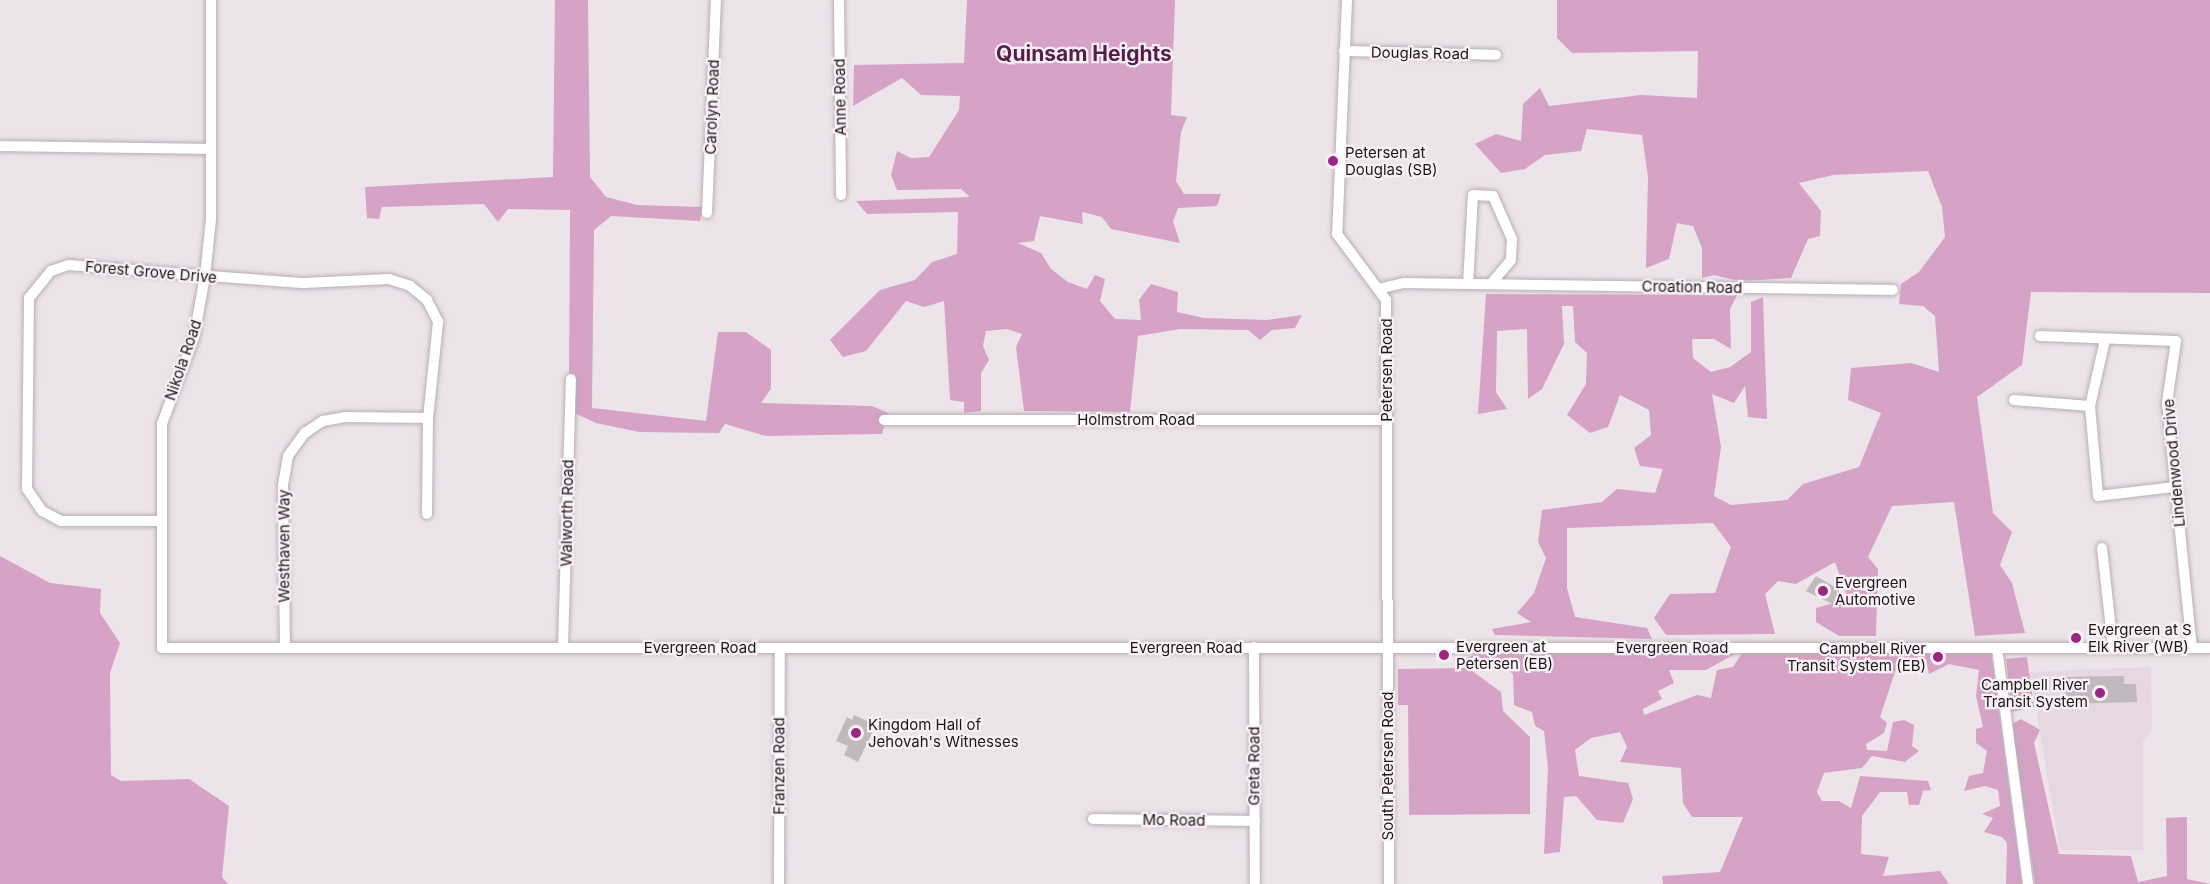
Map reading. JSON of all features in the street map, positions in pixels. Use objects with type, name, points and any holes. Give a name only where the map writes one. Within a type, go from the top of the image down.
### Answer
[{"type":"street","name":"Nikola Road","points":[[162,648],[162,424],[194,337],[206,276],[211,149],[211,0]]},
{"type":"street","name":"Carolyn Road","points":[[707,213],[716,0]]},
{"type":"street","name":"Anne Road","points":[[838,0],[841,195]]},
{"type":"street","name":"Petersen Road","points":[[1347,0],[1337,234],[1386,300],[1388,648]]},
{"type":"street","name":"Douglas Road","points":[[1344,51],[1496,55]]},
{"type":"street","points":[[0,146],[211,149]]},
{"type":"street","points":[[1468,284],[1473,195],[1493,196],[1512,239],[1511,260],[1491,284]]},
{"type":"street","name":"Forest Grove Drive","points":[[161,521],[62,521],[42,511],[27,489],[29,298],[51,272],[68,265],[304,282],[389,279],[410,286],[427,300],[438,322],[428,418],[427,514]]},
{"type":"street","name":"Croation Road","points":[[1378,289],[1404,284],[1491,284],[1893,290]]},
{"type":"street","name":"Lindenwood Drive","points":[[2040,336],[2176,341],[2167,404],[2192,648]]},
{"type":"street","points":[[2105,340],[2090,406],[2098,496],[2175,487]]},
{"type":"street","name":"Walworth Road","points":[[563,646],[571,380]]},
{"type":"street","points":[[2014,399],[2090,406]]},
{"type":"street","name":"Westhaven Way","points":[[285,648],[283,485],[288,456],[305,433],[323,422],[345,417],[428,418]]},
{"type":"street","name":"Holmstrom Road","points":[[884,420],[1387,420]]},
{"type":"street","points":[[2102,548],[2113,648]]},
{"type":"street","name":"Evergreen Road","points":[[162,648],[563,646],[780,649],[2210,648]]},
{"type":"street","name":"Greta Road","points":[[1254,647],[1255,884]]},
{"type":"street","name":"South Petersen Road","points":[[1388,648],[1389,884]]},
{"type":"street","points":[[1997,648],[2028,884]]},
{"type":"street","name":"Franzen Road","points":[[779,884],[780,649]]},
{"type":"street","name":"Mo Road","points":[[1093,819],[1255,821]]},
{"type":"shaded area","points":[[555,0],[588,0],[590,177],[606,197],[637,205],[703,207],[700,221],[611,216],[594,230],[592,408],[706,421],[718,332],[746,332],[771,350],[771,389],[761,403],[872,406],[888,413],[882,434],[766,436],[725,424],[719,433],[639,432],[596,423],[574,413],[569,383],[570,210],[508,209],[498,222],[484,204],[382,207],[379,219],[367,218],[365,187],[553,177]]},
{"type":"shaded area","points":[[967,0],[1175,0],[1171,115],[1187,117],[1181,132],[1176,181],[1184,194],[1221,194],[1217,206],[1178,208],[1173,221],[1180,243],[1111,229],[1102,217],[1082,212],[1083,224],[1040,216],[1034,241],[1018,243],[1041,253],[1051,269],[1068,282],[1087,289],[1095,275],[1105,279],[1100,301],[1115,319],[1141,320],[1139,300],[1151,284],[1178,292],[1177,312],[1204,318],[1266,320],[1302,315],[1295,328],[1272,330],[1260,340],[1248,330],[1180,329],[1138,336],[1130,412],[1024,411],[1016,347],[1022,334],[1007,329],[986,331],[983,346],[989,360],[981,373],[981,411],[964,413],[964,402],[950,400],[944,301],[924,307],[906,301],[866,351],[843,357],[830,340],[880,290],[915,280],[932,262],[957,254],[958,212],[867,214],[856,201],[970,197],[961,189],[897,190],[891,175],[897,151],[911,158],[929,157],[959,110],[960,96],[921,95],[902,78],[853,106],[854,65],[964,63]]},
{"type":"shaded area","points":[[1557,0],[2210,0],[2210,293],[2031,292],[2022,365],[1977,397],[1993,513],[2012,532],[2000,565],[2012,583],[2025,633],[1975,636],[1954,502],[1892,506],[1868,557],[1878,569],[1876,636],[1839,636],[1816,622],[1816,608],[1848,599],[1835,562],[1796,584],[1778,581],[1765,594],[1775,634],[1666,635],[1654,618],[1670,594],[1715,593],[1731,547],[1713,523],[1567,528],[1567,588],[1575,617],[1647,628],[1652,639],[1495,635],[1492,629],[1531,622],[1517,613],[1534,593],[1546,558],[1538,542],[1542,510],[1602,502],[1617,489],[1655,493],[1663,469],[1640,466],[1634,448],[1651,435],[1649,410],[1620,395],[1608,427],[1590,433],[1567,415],[1586,384],[1587,353],[1575,342],[1573,306],[1562,306],[1564,344],[1542,389],[1528,399],[1527,329],[1497,331],[1496,392],[1507,409],[1478,414],[1486,294],[1737,295],[1730,309],[1731,349],[1714,339],[1692,339],[1693,358],[1711,372],[1730,367],[1751,352],[1751,302],[1763,297],[1767,419],[1748,417],[1745,386],[1734,403],[1712,394],[1721,447],[1714,496],[1731,505],[1787,500],[1803,484],[1859,467],[1881,413],[1848,400],[1851,368],[1911,363],[1939,372],[1935,316],[1923,306],[1899,304],[1901,284],[1919,272],[1945,237],[1942,207],[1928,171],[1833,175],[1799,183],[1821,211],[1820,236],[1808,239],[1791,278],[1739,281],[1714,275],[1702,278],[1702,248],[1693,226],[1677,223],[1669,259],[1646,268],[1648,177],[1642,135],[1587,129],[1581,151],[1545,155],[1525,169],[1501,173],[1475,144],[1496,134],[1521,141],[1523,104],[1540,88],[1549,106],[1641,95],[1697,98],[1698,51],[1572,53],[1557,38]]},
{"type":"shaded area","points":[[0,556],[50,583],[101,589],[100,613],[120,643],[110,673],[111,775],[121,781],[189,779],[229,806],[222,877],[228,884],[0,884]]},
{"type":"shaded area","points":[[1480,652],[1735,654],[1706,670],[1669,670],[1674,683],[1658,691],[1662,699],[1643,709],[1644,715],[1697,695],[1711,698],[1717,670],[1733,667],[1742,653],[1991,652],[2022,884],[2006,884],[2007,843],[2002,837],[1984,832],[1993,818],[1982,814],[2000,806],[1998,790],[1985,786],[1964,791],[1969,776],[1983,773],[1987,751],[1976,743],[1976,729],[1983,727],[1976,696],[1979,670],[1949,664],[1929,674],[1926,659],[1899,660],[1880,717],[1887,723],[1884,733],[1866,744],[1867,750],[1887,751],[1893,722],[1904,720],[1914,725],[1912,746],[1919,751],[1905,762],[1872,756],[1862,768],[1824,773],[1817,792],[1822,801],[1839,801],[1851,808],[1860,776],[1928,781],[1931,790],[1923,791],[1919,805],[1909,805],[1907,792],[1880,792],[1862,816],[1861,854],[1889,857],[1883,876],[1940,871],[1949,884],[1663,884],[1662,876],[1720,872],[1743,817],[1692,817],[1683,803],[1681,768],[1620,762],[1627,747],[1620,732],[1591,738],[1575,750],[1579,776],[1628,783],[1633,799],[1623,823],[1597,820],[1576,796],[1564,797],[1560,852],[1544,854],[1548,768],[1544,731],[1535,726],[1532,712],[1514,705],[1513,674],[1500,664],[1480,666],[1467,658]]},
{"type":"shaded area","points":[[2027,657],[2034,707],[2012,712],[2006,659]]},
{"type":"shaded area","points":[[2151,667],[2152,730],[2143,741],[2143,850],[2060,850],[2030,672]]},
{"type":"shaded area","points":[[1468,668],[1501,692],[1503,711],[1530,737],[1530,814],[1409,815],[1408,705],[1398,705],[1398,669]]},
{"type":"shaded area","points":[[2021,719],[2040,730],[2034,743],[2059,854],[2131,856],[2138,882],[2167,876],[2166,818],[2187,817],[2187,879],[2210,884],[2035,884],[2012,724]]},
{"type":"building","name":"Evergreen Automotive","points":[[1816,576],[1840,590],[1836,606],[1806,591]]},
{"type":"building","name":"Campbell River Transit System","points":[[2124,676],[2124,684],[2136,684],[2137,702],[2064,704],[2063,677]]},
{"type":"building","name":"Kingdom Hall of Jehovah's Witnesses","points":[[854,715],[876,725],[858,762],[844,755],[848,746],[836,741],[847,717],[852,720]]},
{"type":"place","name":"Petersen at Douglas (SB)","points":[[1333,161]]},
{"type":"place","name":"Evergreen Automotive","points":[[1823,591]]},
{"type":"place","name":"Evergreen at S Elk River (WB)","points":[[2076,638]]},
{"type":"place","name":"Evergreen at Petersen (EB)","points":[[1444,655]]},
{"type":"place","name":"Campbell River Transit System (EB)","points":[[1938,657]]},
{"type":"place","name":"Campbell River Transit System","points":[[2100,693]]},
{"type":"place","name":"Kingdom Hall of Jehovah's Witnesses","points":[[856,733]]},
{"type":"district","name":"Quinsam Heights","points":[[1084,54]]}]
